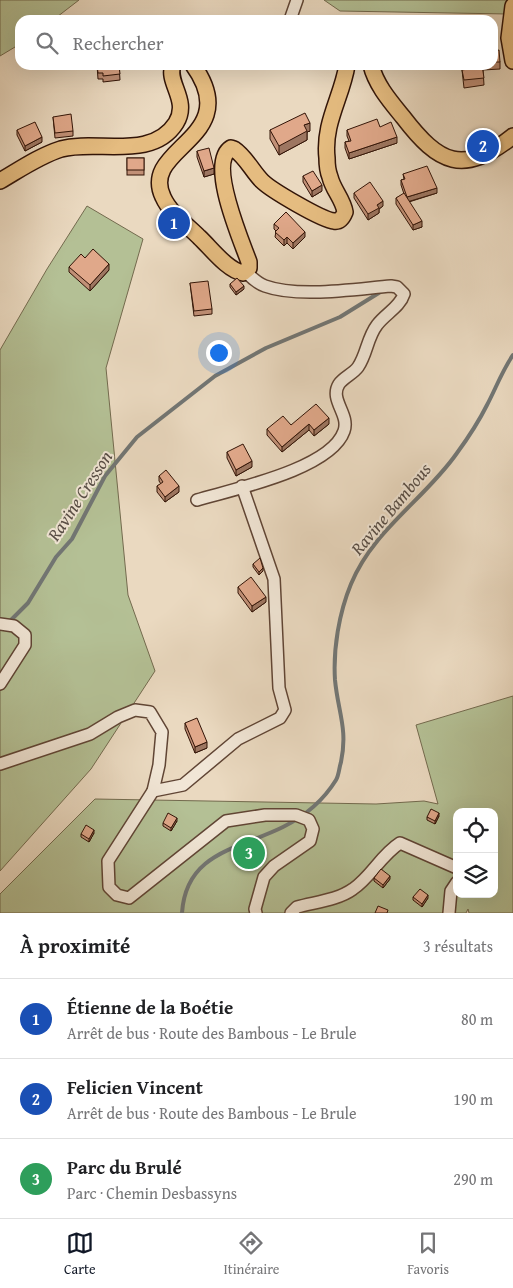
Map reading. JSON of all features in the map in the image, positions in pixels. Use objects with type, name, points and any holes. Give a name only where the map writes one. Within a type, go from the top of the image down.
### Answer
[{"type":"main road","points":[[513,6],[509,38],[513,61]]},
{"type":"main road","points":[[0,181],[42,157],[60,150],[72,147],[131,146],[158,139],[176,123],[180,108],[179,94],[172,77],[173,70]]},
{"type":"main road","points":[[196,70],[209,95],[209,109],[199,128],[166,164],[159,176],[159,186],[163,198],[171,209],[226,263],[239,272],[246,272],[249,262],[227,206],[224,161],[226,153],[231,148],[234,149],[263,182],[279,193],[322,217],[336,222],[339,220],[345,212],[344,206],[330,178],[326,156],[331,113],[345,70]]},
{"type":"main road","points":[[374,70],[387,97],[413,131],[435,152],[446,158],[462,161],[483,156],[513,136]]},
{"type":"street","points":[[292,15],[297,0]]},
{"type":"street","points":[[197,500],[289,473],[324,455],[344,433],[347,422],[336,396],[339,385],[353,374],[359,365],[370,336],[384,317],[399,304],[404,294],[397,287],[390,286],[314,291],[276,289],[264,286],[246,272]]},
{"type":"street","points":[[153,791],[183,785],[238,739],[280,718],[285,710],[279,688],[274,579],[242,486]]},
{"type":"street","points":[[0,624],[14,626],[25,634],[25,645],[0,684]]},
{"type":"street","points":[[0,764],[90,734],[118,717],[135,710],[150,712],[162,732],[159,765],[153,791],[108,861],[109,887],[117,895],[129,898],[226,821],[281,815],[296,815],[309,820],[313,829],[310,841],[274,866],[264,878],[255,910],[256,913]]},
{"type":"street","points":[[291,913],[297,908],[345,894],[354,888],[390,850],[400,843],[453,866]]},
{"type":"street","points":[[449,913],[453,889]]},
{"type":"green space","points":[[0,0],[79,0],[60,15],[15,15],[15,47],[0,56]]},
{"type":"green space","points":[[324,0],[513,0],[507,14],[340,11]]},
{"type":"green space","points":[[87,206],[143,239],[106,368],[128,595],[155,671],[91,769],[0,871],[0,350],[47,269]]},
{"type":"green space","points":[[513,696],[513,913],[469,913],[468,909],[466,913],[0,913],[0,894],[95,799],[376,804],[424,801],[438,804],[416,725]]},
{"type":"building","points":[[499,50],[500,62],[498,62]]},
{"type":"building","points":[[98,70],[120,70],[120,74],[103,76],[103,73],[98,73]]},
{"type":"building","points":[[462,70],[483,70],[484,78],[464,80]]},
{"type":"building","points":[[305,113],[310,123],[304,125],[307,131],[279,146],[270,130]]},
{"type":"building","points":[[71,114],[73,131],[55,133],[53,117]]},
{"type":"building","points":[[377,119],[380,127],[391,122],[397,137],[349,153],[345,142],[351,141],[347,130]]},
{"type":"building","points":[[35,122],[42,137],[25,146],[17,130]]},
{"type":"building","points":[[209,148],[214,168],[204,171],[197,151]]},
{"type":"building","points":[[127,158],[144,158],[144,170],[127,170]]},
{"type":"building","points":[[427,166],[437,188],[407,197],[401,180],[405,179],[403,174]]},
{"type":"building","points":[[313,171],[322,185],[312,191],[303,176]]},
{"type":"building","points":[[370,182],[383,201],[377,205],[379,208],[368,214],[354,193]]},
{"type":"building","points":[[404,193],[422,221],[413,225],[396,198]]},
{"type":"building","points":[[286,212],[305,232],[293,243],[287,237],[284,240],[275,232],[279,228],[274,224]]},
{"type":"building","points":[[93,249],[109,264],[90,285],[69,267],[81,254],[85,258]]},
{"type":"building","points":[[237,278],[244,286],[236,292],[230,284]]},
{"type":"building","points":[[208,281],[212,309],[194,311],[190,283]]},
{"type":"building","points":[[316,404],[329,418],[314,430],[309,424],[282,447],[267,429],[283,416],[291,425]]},
{"type":"building","points":[[243,444],[252,461],[236,470],[227,452]]},
{"type":"building","points":[[166,470],[179,486],[165,497],[157,486],[163,482],[159,476]]},
{"type":"building","points":[[260,558],[263,568],[259,572],[253,564]]},
{"type":"building","points":[[251,577],[266,597],[252,606],[238,587]]},
{"type":"building","points":[[197,718],[207,742],[195,747],[185,723]]},
{"type":"building","points":[[431,809],[439,813],[435,821],[427,817]]},
{"type":"building","points":[[168,813],[177,818],[171,828],[163,823]]},
{"type":"building","points":[[86,825],[94,830],[89,839],[81,834]]},
{"type":"building","points":[[381,869],[390,876],[383,885],[374,878]]},
{"type":"building","points":[[420,889],[428,895],[422,904],[413,897]]},
{"type":"building","points":[[378,906],[388,910],[387,913],[375,913]]},
{"type":"waterway","name":"Ravine Cresson","points":[[9,622],[28,603],[56,557],[72,539],[105,476],[137,437],[215,376],[266,348],[340,317],[382,291]]},
{"type":"waterway","name":"Ravine Bambous","points":[[182,913],[186,893],[193,877],[204,865],[218,855],[266,835],[299,818],[319,801],[336,780],[343,750],[343,730],[336,691],[335,656],[340,619],[351,584],[372,547],[444,470],[461,447],[480,417],[513,355]]},
{"type":"place","name":"Felicien Vincent","points":[[483,146]]},
{"type":"place","name":"Étienne de la Boétie","points":[[174,223]]},
{"type":"place","name":"Parc du Brulé","points":[[249,853]]}]
